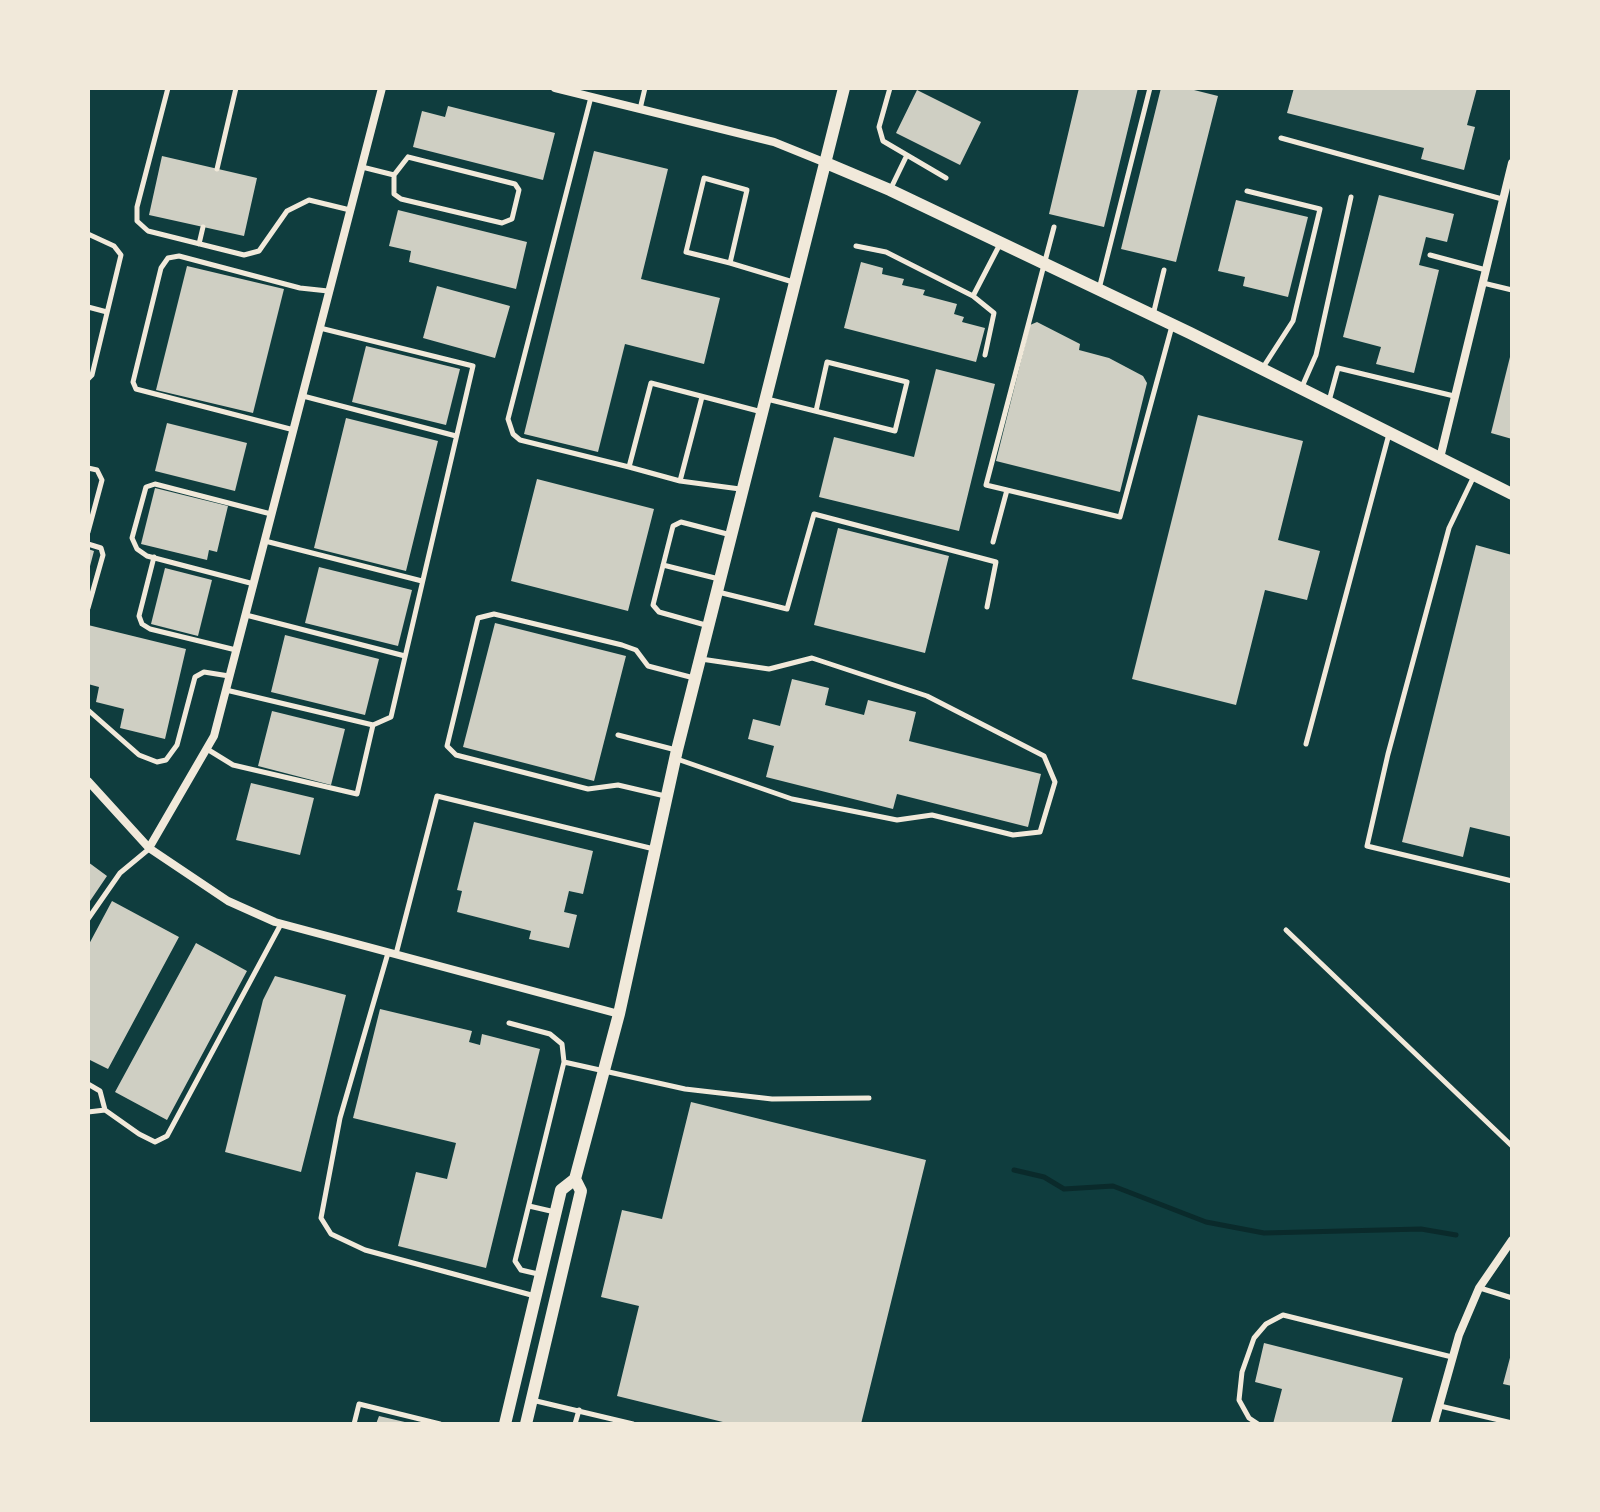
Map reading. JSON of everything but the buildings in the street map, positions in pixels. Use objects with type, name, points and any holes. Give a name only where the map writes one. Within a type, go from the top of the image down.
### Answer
[{"type":"street","points":[[149,848],[214,736],[382,88]]},
{"type":"street","points":[[505,1424],[561,1190],[575,1179],[619,1014],[676,754],[844,88]]},
{"type":"street","points":[[560,89],[774,142],[890,190],[1173,325],[1512,494]]},
{"type":"street","points":[[1440,458],[1512,163]]},
{"type":"street","points":[[88,781],[149,848],[228,901],[281,923],[619,1014]]},
{"type":"street","points":[[526,1424],[581,1191],[575,1179]]},
{"type":"street","points":[[1434,1424],[1452,1357],[1479,1288],[1512,1240]]},
{"type":"lane","points":[[168,88],[137,207],[137,221],[148,231],[244,255],[259,251],[287,211],[309,200],[351,210]]},
{"type":"lane","points":[[217,169],[236,88]]},
{"type":"lane","points":[[640,109],[645,88]]},
{"type":"lane","points":[[890,88],[879,127],[883,141],[946,178]]},
{"type":"lane","points":[[1099,290],[1150,88]]},
{"type":"lane","points":[[591,97],[508,419],[513,434],[520,440],[680,481],[743,489]]},
{"type":"lane","points":[[1281,138],[1503,199]]},
{"type":"lane","points":[[408,157],[515,184],[519,190],[512,219],[502,223],[401,199],[394,194],[394,175],[408,157]]},
{"type":"lane","points":[[890,190],[906,157]]},
{"type":"lane","points":[[362,167],[394,175]]},
{"type":"lane","points":[[730,263],[747,190],[704,178],[686,252],[795,283]]},
{"type":"lane","points":[[1247,191],[1320,209],[1293,321],[1262,369]]},
{"type":"lane","points":[[1301,389],[1316,355],[1351,197]]},
{"type":"lane","points":[[199,244],[203,227]]},
{"type":"lane","points":[[1054,227],[986,485],[1120,517],[1173,325]]},
{"type":"lane","points":[[88,234],[114,246],[121,255],[92,375],[88,379]]},
{"type":"lane","points":[[973,296],[1000,243]]},
{"type":"lane","points":[[856,246],[886,252],[973,296],[994,313],[985,355]]},
{"type":"lane","points":[[1430,255],[1486,270]]},
{"type":"lane","points":[[294,430],[136,389],[133,382],[161,268],[168,258],[179,256],[300,288],[329,291]]},
{"type":"lane","points":[[1153,316],[1164,270]]},
{"type":"lane","points":[[1483,283],[1512,290]]},
{"type":"lane","points":[[88,307],[107,312]]},
{"type":"lane","points":[[226,690],[373,725],[391,717],[473,366],[320,328]]},
{"type":"lane","points":[[766,398],[816,411],[895,431],[907,382],[827,362],[816,411]]},
{"type":"lane","points":[[1328,403],[1338,368],[1455,396]]},
{"type":"lane","points":[[629,467],[651,383],[763,412]]},
{"type":"lane","points":[[303,396],[456,436]]},
{"type":"lane","points":[[680,481],[702,397]]},
{"type":"lane","points":[[1306,744],[1389,433]]},
{"type":"lane","points":[[88,468],[97,470],[102,480],[88,532]]},
{"type":"lane","points":[[1474,475],[1449,528],[1388,754],[1367,846],[1512,881]]},
{"type":"lane","points":[[254,584],[154,557],[137,549],[132,538],[146,487],[155,484],[272,514]]},
{"type":"lane","points":[[993,542],[1007,490]]},
{"type":"lane","points":[[663,565],[787,609],[814,514],[996,562],[987,607]]},
{"type":"lane","points":[[709,626],[659,612],[653,605],[663,565],[673,526],[681,522],[732,535]]},
{"type":"lane","points":[[265,541],[422,581]]},
{"type":"lane","points":[[88,544],[101,548],[103,555],[88,608]]},
{"type":"lane","points":[[154,557],[139,616],[142,624],[150,629],[237,650]]},
{"type":"lane","points":[[667,797],[618,785],[588,789],[456,755],[447,746],[478,618],[494,614],[622,645],[636,650],[648,666],[695,678]]},
{"type":"lane","points":[[246,615],[405,656]]},
{"type":"lane","points":[[618,735],[792,799],[897,820],[932,815],[1013,835],[1040,832],[1055,782],[1044,756],[999,730],[927,696],[812,658],[769,669],[700,659]]},
{"type":"lane","points":[[88,710],[139,755],[157,762],[166,760],[177,745],[195,677],[204,672],[230,676]]},
{"type":"lane","points":[[207,749],[233,765],[357,794],[373,725]]},
{"type":"lane","points":[[535,1296],[365,1250],[331,1234],[321,1218],[340,1118],[437,796],[655,849]]},
{"type":"lane","points":[[88,919],[120,873],[149,848]]},
{"type":"lane","points":[[88,1112],[105,1110],[155,1142],[167,1136],[281,923]]},
{"type":"lane","points":[[1286,930],[1512,1146]]},
{"type":"lane","points":[[509,1023],[550,1034],[562,1044],[564,1062],[515,1261],[521,1270],[540,1274]]},
{"type":"lane","points":[[564,1062],[685,1089],[743,1096],[869,1098]]},
{"type":"lane","points":[[88,1084],[100,1091],[105,1110]]},
{"type":"lane","points":[[529,1206],[556,1212]]},
{"type":"lane","points":[[1479,1288],[1512,1298]]},
{"type":"lane","points":[[1258,1424],[1249,1418],[1239,1400],[1242,1372],[1254,1338],[1266,1324],[1283,1315],[1452,1357]]},
{"type":"lane","points":[[531,1399],[633,1424]]},
{"type":"lane","points":[[354,1424],[359,1404],[440,1424]]},
{"type":"lane","points":[[1439,1406],[1512,1423]]},
{"type":"lane","points":[[575,1424],[579,1410]]},
{"type":"waterway","points":[[1014,1170],[1044,1177],[1064,1189],[1113,1186],[1206,1222],[1264,1233],[1421,1229],[1456,1235]]}]
